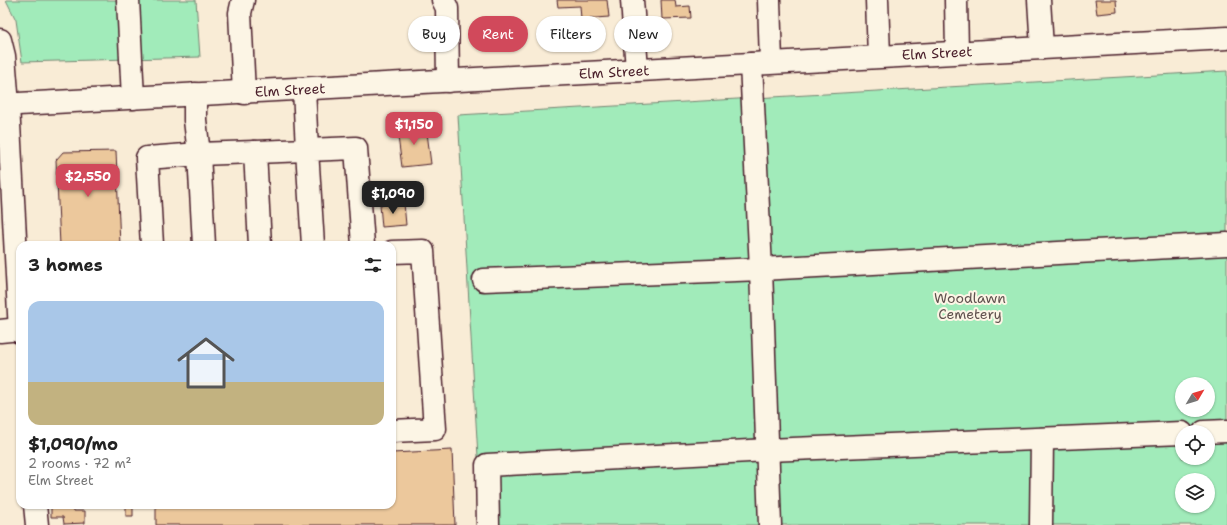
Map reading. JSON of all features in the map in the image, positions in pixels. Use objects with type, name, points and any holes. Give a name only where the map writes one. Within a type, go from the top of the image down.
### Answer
[{"type":"main road","points":[[128,0],[133,98]]},
{"type":"main road","points":[[243,0],[240,13],[244,93]]},
{"type":"main road","points":[[443,0],[447,8],[448,81]]},
{"type":"main road","points":[[632,0],[637,70]]},
{"type":"main road","points":[[769,0],[761,63],[761,269],[770,525]]},
{"type":"main road","points":[[876,0],[879,56]]},
{"type":"main road","points":[[956,0],[957,52]]},
{"type":"main road","points":[[1039,0],[1042,48]]},
{"type":"main road","name":"Elm Street","points":[[4,105],[1227,38]]},
{"type":"main road","points":[[0,40],[4,56],[7,218],[16,296]]},
{"type":"main road","points":[[304,89],[313,241]]},
{"type":"main road","points":[[196,94],[195,120],[199,154],[204,241]]},
{"type":"main road","points":[[152,241],[147,158],[199,154],[356,148],[362,241]]},
{"type":"main road","points":[[255,152],[260,241]]},
{"type":"main road","points":[[484,280],[761,269],[1227,244]]},
{"type":"main road","points":[[396,252],[423,251],[435,429],[396,431]]},
{"type":"main road","points":[[0,330],[16,331]]},
{"type":"main road","points":[[1215,432],[1227,431]]},
{"type":"main road","points":[[488,525],[487,465],[768,450],[1175,433]]},
{"type":"main road","points":[[1041,525],[1042,439]]},
{"type":"main road","points":[[35,509],[37,525]]},
{"type":"green space","points":[[6,0],[196,0],[200,57],[22,62],[16,20]]},
{"type":"green space","name":"Woodlawn Cemetery","points":[[1227,71],[1227,525],[482,525],[458,115]]},
{"type":"building","points":[[557,0],[607,0],[609,17],[581,16],[580,6],[558,7]]},
{"type":"building","points":[[661,0],[675,0],[676,7],[690,6],[691,18],[672,19],[672,16],[662,16]]},
{"type":"building","points":[[1095,0],[1116,0],[1117,12],[1097,14]]},
{"type":"building","points":[[426,125],[431,164],[402,167],[397,129]]},
{"type":"building","points":[[116,151],[120,241],[60,241],[56,160],[63,152]]},
{"type":"building","points":[[404,203],[406,225],[382,227],[380,205]]},
{"type":"building","points":[[452,450],[455,525],[156,525],[156,509],[396,509],[396,453]]},
{"type":"building","points":[[51,509],[74,509],[74,511],[85,511],[85,523],[64,524],[63,517],[51,517]]},
{"type":"building","points":[[126,509],[133,509],[133,516],[126,516]]}]
